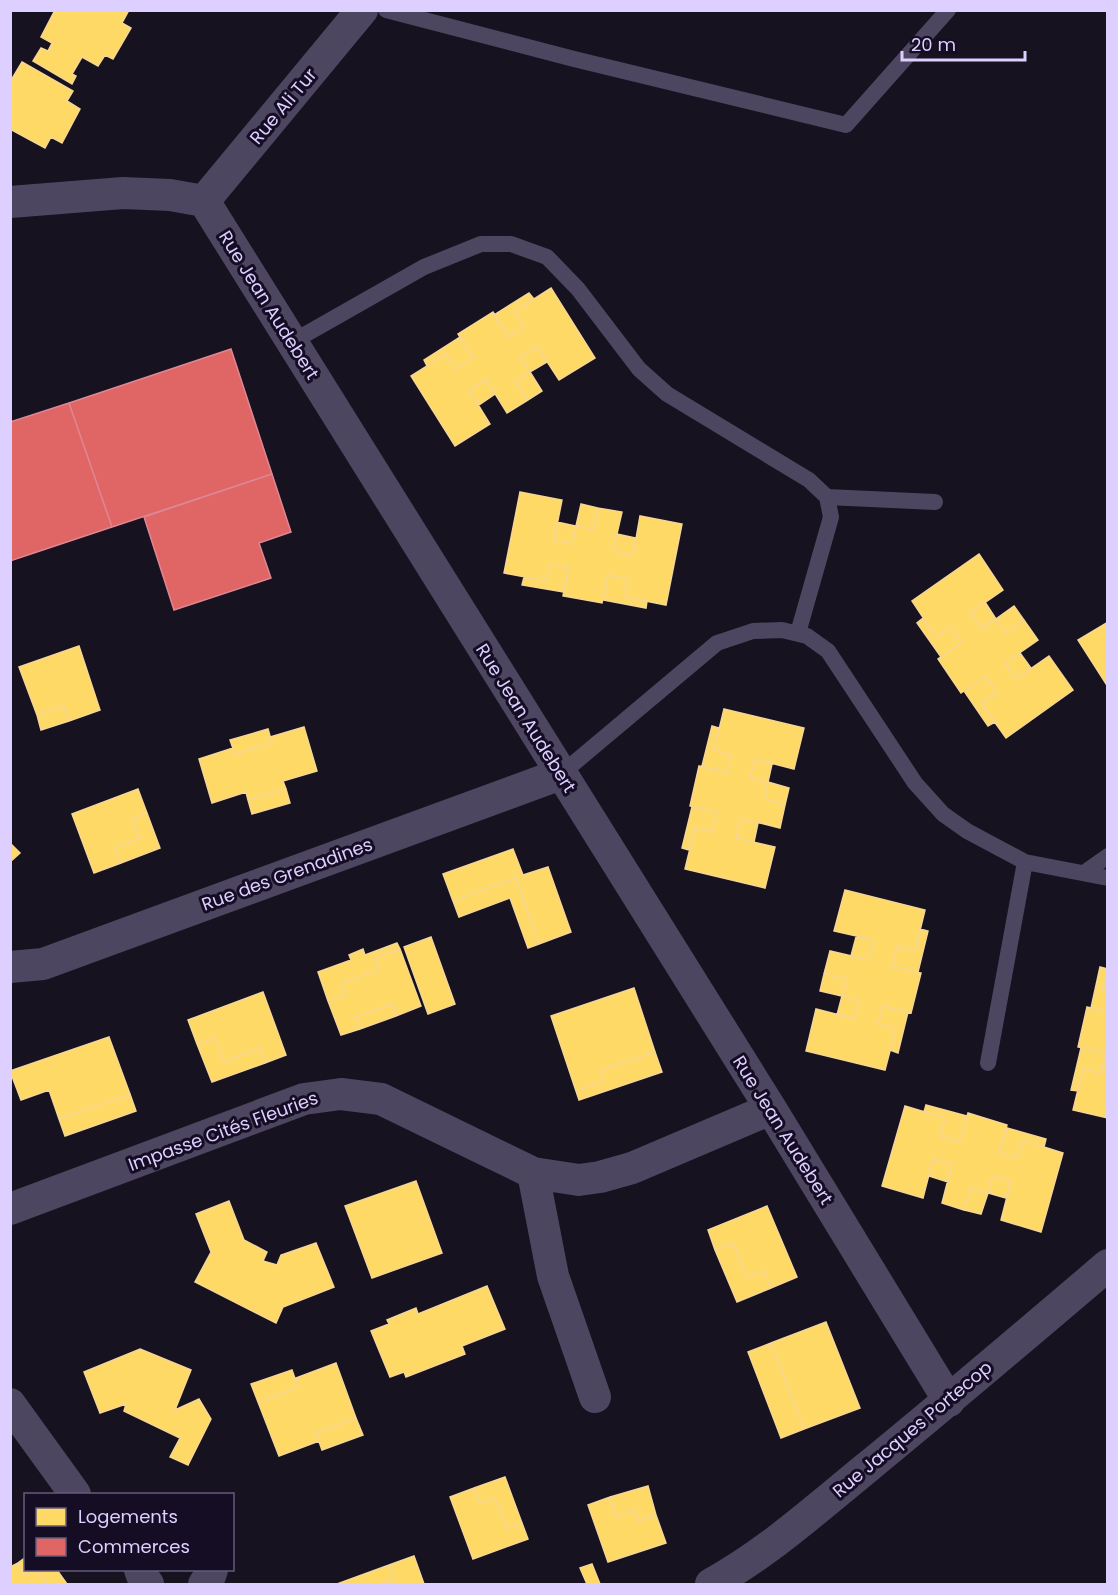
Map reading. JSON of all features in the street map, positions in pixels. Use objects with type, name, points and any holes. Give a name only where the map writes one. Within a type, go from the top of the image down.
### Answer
[{"type":"street","name":"Rue Ali Tur","points":[[204,201],[362,10]]},
{"type":"street","points":[[10,201],[123,193],[170,195],[204,201]]},
{"type":"street","name":"Rue Jean Audebert","points":[[204,201],[771,1109],[948,1401]]},
{"type":"street","name":"Rue des Grenadines","points":[[10,967],[43,964],[561,774]]},
{"type":"street","name":"Impasse Cités Fleuries","points":[[10,1209],[304,1099],[332,1094],[381,1099],[533,1173],[579,1180],[632,1168],[771,1109]]},
{"type":"street","points":[[533,1173],[553,1276],[595,1397]]},
{"type":"street","name":"Rue Jacques Portecop","points":[[711,1584],[789,1531],[948,1401],[1107,1265]]},
{"type":"street","points":[[10,1404],[74,1493]]},
{"type":"street","points":[[141,1571],[148,1584]]},
{"type":"street","points":[[204,1584],[211,1571]]},
{"type":"lane","points":[[386,10],[562,56],[846,125],[948,10]]},
{"type":"lane","points":[[292,342],[424,267],[481,244],[511,244],[547,257],[578,289],[639,369],[667,394],[809,480],[827,497],[831,517],[798,633]]},
{"type":"lane","points":[[827,497],[935,502]]},
{"type":"lane","points":[[561,774],[717,643],[753,631],[782,630],[798,633],[807,636],[828,651],[915,783],[943,814],[967,831],[1025,862],[1107,878]]},
{"type":"lane","points":[[1084,873],[1107,856]]},
{"type":"lane","points":[[988,1063],[1025,862]]},
{"type":"building: Logements","points":[[55,10],[129,10],[122,23],[131,28],[113,59],[105,55],[98,66],[82,57],[72,74],[76,76],[72,84],[33,61],[41,48],[48,51],[52,43],[41,37]]},
{"type":"building: Logements","points":[[22,62],[73,91],[67,101],[80,109],[62,143],[51,137],[45,148],[10,129],[10,82]]},
{"type":"building: Logements","points":[[551,288],[595,358],[559,380],[537,346],[520,357],[530,372],[515,381],[528,400],[507,413],[486,379],[469,390],[490,424],[455,446],[411,376],[446,354],[456,369],[473,358],[458,334],[493,312],[508,337],[523,327],[515,311]]},
{"type":"building: Logements","points":[[529,293],[534,299],[515,311],[523,327],[508,337],[494,315]]},
{"type":"building: Logements","points":[[460,337],[473,358],[456,369],[446,354],[427,366],[424,360]]},
{"type":"building: Logements","points":[[537,346],[547,362],[530,372],[520,357]]},
{"type":"building: Logements","points":[[530,372],[542,391],[528,400],[515,381]]},
{"type":"building: Logements","points":[[486,379],[495,394],[479,405],[469,390]]},
{"type":"building: Logements","points":[[520,492],[562,500],[554,540],[573,544],[576,526],[593,529],[598,508],[622,512],[613,551],[633,556],[640,516],[682,524],[666,605],[625,597],[628,579],[608,575],[602,603],[563,596],[569,567],[550,564],[546,581],[504,573]]},
{"type":"building: Logements","points":[[581,504],[598,508],[593,529],[576,526]]},
{"type":"building: Logements","points":[[557,522],[576,526],[573,544],[554,540]]},
{"type":"building: Logements","points":[[617,534],[636,538],[633,556],[613,551]]},
{"type":"building: Logements","points":[[979,554],[1003,590],[970,613],[981,628],[996,619],[1006,633],[1024,620],[1038,640],[1005,663],[1016,679],[1049,656],[1073,690],[1006,738],[981,703],[997,693],[985,676],[961,693],[938,659],[962,642],[951,627],[936,637],[912,601]]},
{"type":"building: Logements","points":[[550,564],[569,567],[563,592],[522,585],[524,577],[546,581]]},
{"type":"building: Logements","points":[[608,575],[628,579],[625,597],[647,601],[646,608],[603,600]]},
{"type":"building: Logements","points":[[985,602],[996,619],[981,628],[970,613]]},
{"type":"building: Logements","points":[[1014,606],[1024,620],[1006,633],[996,619]]},
{"type":"building: Logements","points":[[923,618],[936,637],[951,627],[962,642],[941,657],[917,623]]},
{"type":"building: Logements","points":[[1108,622],[1108,687],[1078,640]]},
{"type":"building: Logements","points":[[79,646],[100,710],[69,721],[64,706],[37,715],[19,667]]},
{"type":"building: Logements","points":[[1020,653],[1031,668],[1016,679],[1005,663]]},
{"type":"building: Logements","points":[[985,676],[997,693],[981,703],[995,722],[988,726],[964,691]]},
{"type":"building: Logements","points":[[64,706],[69,721],[41,730],[37,715]]},
{"type":"building: Logements","points":[[724,709],[804,728],[794,769],[755,759],[750,778],[768,782],[764,799],[785,805],[780,828],[740,818],[736,838],[775,847],[765,888],[685,869],[695,828],[712,832],[717,812],[690,806],[699,766],[727,773],[731,755],[714,750]]},
{"type":"building: Logements","points":[[712,726],[719,728],[714,750],[731,755],[727,773],[702,766]]},
{"type":"building: Logements","points":[[304,727],[317,771],[283,781],[286,789],[248,800],[246,792],[212,803],[199,759],[233,748],[235,754],[272,743],[270,737]]},
{"type":"building: Logements","points":[[268,729],[272,743],[235,754],[230,740]]},
{"type":"building: Logements","points":[[755,759],[772,764],[768,782],[750,778]]},
{"type":"building: Logements","points":[[768,782],[789,788],[785,805],[764,799]]},
{"type":"building: Logements","points":[[138,789],[147,813],[132,819],[140,838],[115,848],[121,863],[94,873],[72,814]]},
{"type":"building: Logements","points":[[286,789],[290,803],[252,814],[248,800]]},
{"type":"building: Logements","points":[[692,807],[717,812],[712,832],[695,828],[689,850],[682,848]]},
{"type":"building: Logements","points":[[147,813],[160,848],[121,863],[115,848],[140,838],[132,819]]},
{"type":"building: Logements","points":[[740,818],[758,823],[754,842],[736,838]]},
{"type":"building: Logements","points":[[10,843],[20,853],[10,862]]},
{"type":"building: Logements","points":[[513,849],[523,875],[548,867],[571,932],[539,944],[516,878],[453,901],[443,874]]},
{"type":"building: Logements","points":[[516,878],[539,944],[528,948],[510,898],[459,917],[453,901]]},
{"type":"building: Logements","points":[[845,890],[925,910],[915,951],[897,946],[892,966],[921,973],[911,1013],[883,1006],[878,1024],[896,1028],[885,1070],[806,1051],[816,1009],[855,1019],[859,1000],[842,996],[846,979],[824,974],[830,951],[869,960],[874,940],[834,931]]},
{"type":"building: Logements","points":[[920,929],[928,931],[918,972],[892,966],[897,946],[915,951]]},
{"type":"building: Logements","points":[[431,937],[455,1004],[428,1014],[404,947]]},
{"type":"building: Logements","points":[[856,937],[874,940],[869,960],[851,956]]},
{"type":"building: Logements","points":[[397,943],[400,949],[374,958],[379,970],[342,983],[346,994],[328,1001],[318,972],[351,960],[349,955],[363,949],[365,955]]},
{"type":"building: Logements","points":[[400,949],[421,1006],[396,1016],[392,1004],[355,1017],[360,1029],[341,1035],[328,1001],[346,994],[342,983],[379,970],[374,958]]},
{"type":"building: Logements","points":[[1100,967],[1108,969],[1102,991],[1108,992],[1108,1012],[1091,1008]]},
{"type":"building: Logements","points":[[1108,970],[1108,992],[1102,991]]},
{"type":"building: Logements","points":[[824,974],[846,979],[842,996],[820,991]]},
{"type":"building: Logements","points":[[634,988],[655,1052],[600,1070],[604,1081],[576,1091],[551,1016]]},
{"type":"building: Logements","points":[[263,992],[286,1055],[265,1063],[260,1048],[224,1062],[215,1038],[197,1044],[188,1020]]},
{"type":"building: Logements","points":[[842,996],[859,1000],[855,1019],[837,1015]]},
{"type":"building: Logements","points":[[392,1004],[396,1016],[360,1029],[355,1017]]},
{"type":"building: Logements","points":[[883,1006],[908,1012],[898,1053],[890,1050],[896,1028],[878,1024]]},
{"type":"building: Logements","points":[[1087,1007],[1108,1012],[1108,1118],[1073,1110],[1083,1069],[1101,1073],[1106,1053],[1078,1047]]},
{"type":"building: Logements","points":[[109,1037],[130,1094],[59,1119],[49,1090],[21,1100],[10,1071]]},
{"type":"building: Logements","points":[[215,1038],[224,1062],[260,1048],[265,1063],[212,1082],[197,1044]]},
{"type":"building: Logements","points":[[1081,1048],[1106,1053],[1101,1073],[1083,1069],[1078,1091],[1071,1090]]},
{"type":"building: Logements","points":[[655,1052],[662,1072],[579,1100],[576,1091],[604,1081],[600,1070]]},
{"type":"building: Logements","points":[[130,1094],[136,1111],[65,1136],[59,1119]]},
{"type":"building: Logements","points":[[926,1105],[967,1116],[960,1141],[940,1136],[945,1118],[924,1112]]},
{"type":"building: Logements","points":[[905,1106],[945,1118],[940,1136],[960,1141],[968,1113],[1007,1125],[999,1153],[1017,1158],[1022,1140],[1063,1153],[1041,1232],[1001,1220],[1011,1181],[992,1176],[988,1193],[971,1188],[964,1210],[942,1203],[952,1164],[933,1159],[923,1198],[882,1186]]},
{"type":"building: Logements","points":[[1007,1128],[1046,1139],[1044,1147],[1022,1140],[1017,1158],[999,1153]]},
{"type":"building: Logements","points":[[933,1159],[952,1164],[948,1182],[929,1176]]},
{"type":"building: Logements","points":[[992,1176],[1011,1181],[1006,1198],[988,1193]]},
{"type":"building: Logements","points":[[416,1181],[442,1253],[372,1278],[345,1206]]},
{"type":"building: Logements","points":[[971,1188],[988,1193],[981,1214],[964,1210]]},
{"type":"building: Logements","points":[[229,1201],[244,1240],[267,1252],[263,1261],[277,1265],[281,1255],[316,1243],[334,1287],[283,1307],[276,1323],[195,1282],[211,1252],[196,1214]]},
{"type":"building: Logements","points":[[767,1206],[797,1277],[771,1288],[764,1270],[747,1277],[733,1243],[715,1250],[708,1230]]},
{"type":"building: Logements","points":[[733,1243],[747,1277],[764,1270],[771,1288],[737,1302],[715,1250]]},
{"type":"building: Logements","points":[[487,1286],[505,1329],[462,1346],[465,1354],[406,1377],[404,1372],[390,1377],[371,1331],[389,1324],[387,1320],[416,1308],[418,1314]]},
{"type":"building: Logements","points":[[826,1322],[860,1408],[804,1429],[771,1343]]},
{"type":"building: Logements","points":[[771,1343],[804,1429],[781,1438],[748,1352]]},
{"type":"building: Logements","points":[[140,1349],[191,1370],[175,1410],[199,1399],[211,1419],[188,1465],[170,1457],[180,1438],[124,1411],[126,1404],[100,1413],[84,1372]]},
{"type":"building: Logements","points":[[336,1363],[356,1418],[316,1433],[319,1441],[279,1456],[258,1402],[298,1387],[296,1378]]},
{"type":"building: Logements","points":[[292,1370],[298,1387],[258,1402],[251,1384]]},
{"type":"building: Logements","points":[[356,1418],[363,1435],[322,1450],[316,1433]]},
{"type":"building: Logements","points":[[505,1477],[522,1523],[507,1529],[495,1498],[480,1504],[474,1488]]},
{"type":"building: Logements","points":[[648,1486],[656,1515],[638,1521],[634,1510],[616,1517],[610,1497]]},
{"type":"building: Logements","points":[[474,1488],[480,1504],[495,1498],[507,1529],[522,1523],[528,1539],[473,1559],[450,1497]]},
{"type":"building: Logements","points":[[610,1497],[616,1517],[634,1510],[638,1521],[656,1515],[666,1543],[608,1562],[588,1505]]},
{"type":"building: Logements","points":[[414,1556],[424,1584],[381,1584],[394,1580],[389,1565]]},
{"type":"building: Logements","points":[[24,1558],[24,1571],[33,1571],[26,1575],[18,1563]]},
{"type":"building: Logements","points":[[18,1563],[26,1575],[39,1571],[48,1584],[10,1584],[10,1567]]},
{"type":"building: Logements","points":[[592,1564],[600,1584],[587,1584],[580,1568]]},
{"type":"building: Logements","points":[[389,1565],[394,1580],[381,1584],[337,1584]]},
{"type":"building: Logements","points":[[39,1571],[58,1571],[67,1584],[48,1584]]},
{"type":"building: Commerces","points":[[231,349],[272,474],[112,527],[69,403]]},
{"type":"building: Commerces","points":[[69,403],[112,527],[10,561],[10,422]]},
{"type":"building: Commerces","points":[[272,474],[291,532],[259,543],[271,578],[174,610],[144,517]]}]
